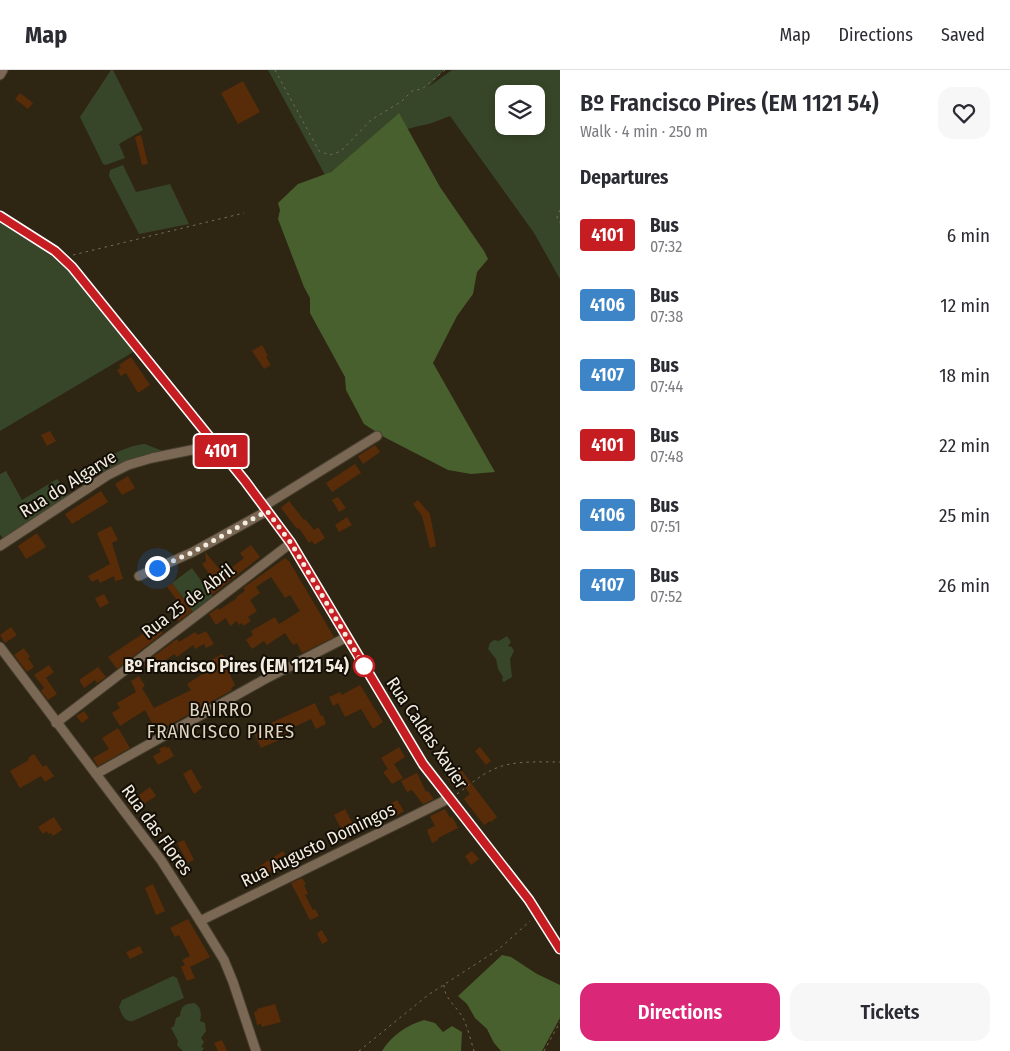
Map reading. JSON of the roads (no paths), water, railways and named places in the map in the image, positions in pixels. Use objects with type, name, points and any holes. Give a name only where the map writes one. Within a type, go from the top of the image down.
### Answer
[{"type":"street","points":[[0,75],[3,70]]},
{"type":"street","name":"Rua Caldas Xavier","points":[[0,216],[63,258],[72,267],[216,445],[291,543],[423,764],[539,914],[560,949]]},
{"type":"street","points":[[140,576],[193,552],[265,509],[377,436]]},
{"type":"street","name":"Rua do Algarve","points":[[0,546],[108,475],[128,465],[152,458],[216,445]]},
{"type":"street","name":"Rua 25 de Abril","points":[[56,723],[291,543]]},
{"type":"street","points":[[96,774],[267,678],[347,637]]},
{"type":"street","name":"Rua das Flores","points":[[0,647],[161,860],[200,921],[224,960],[234,982],[256,1051]]},
{"type":"street","name":"Rua Augusto Domingos","points":[[200,921],[450,798]]},
{"type":"place","name":"Bº Francisco Pires (EM 1121 54)","points":[[364,666]]},
{"type":"district","name":"BAIRRO FRANCISCO PIRES","points":[[221,720]]}]
